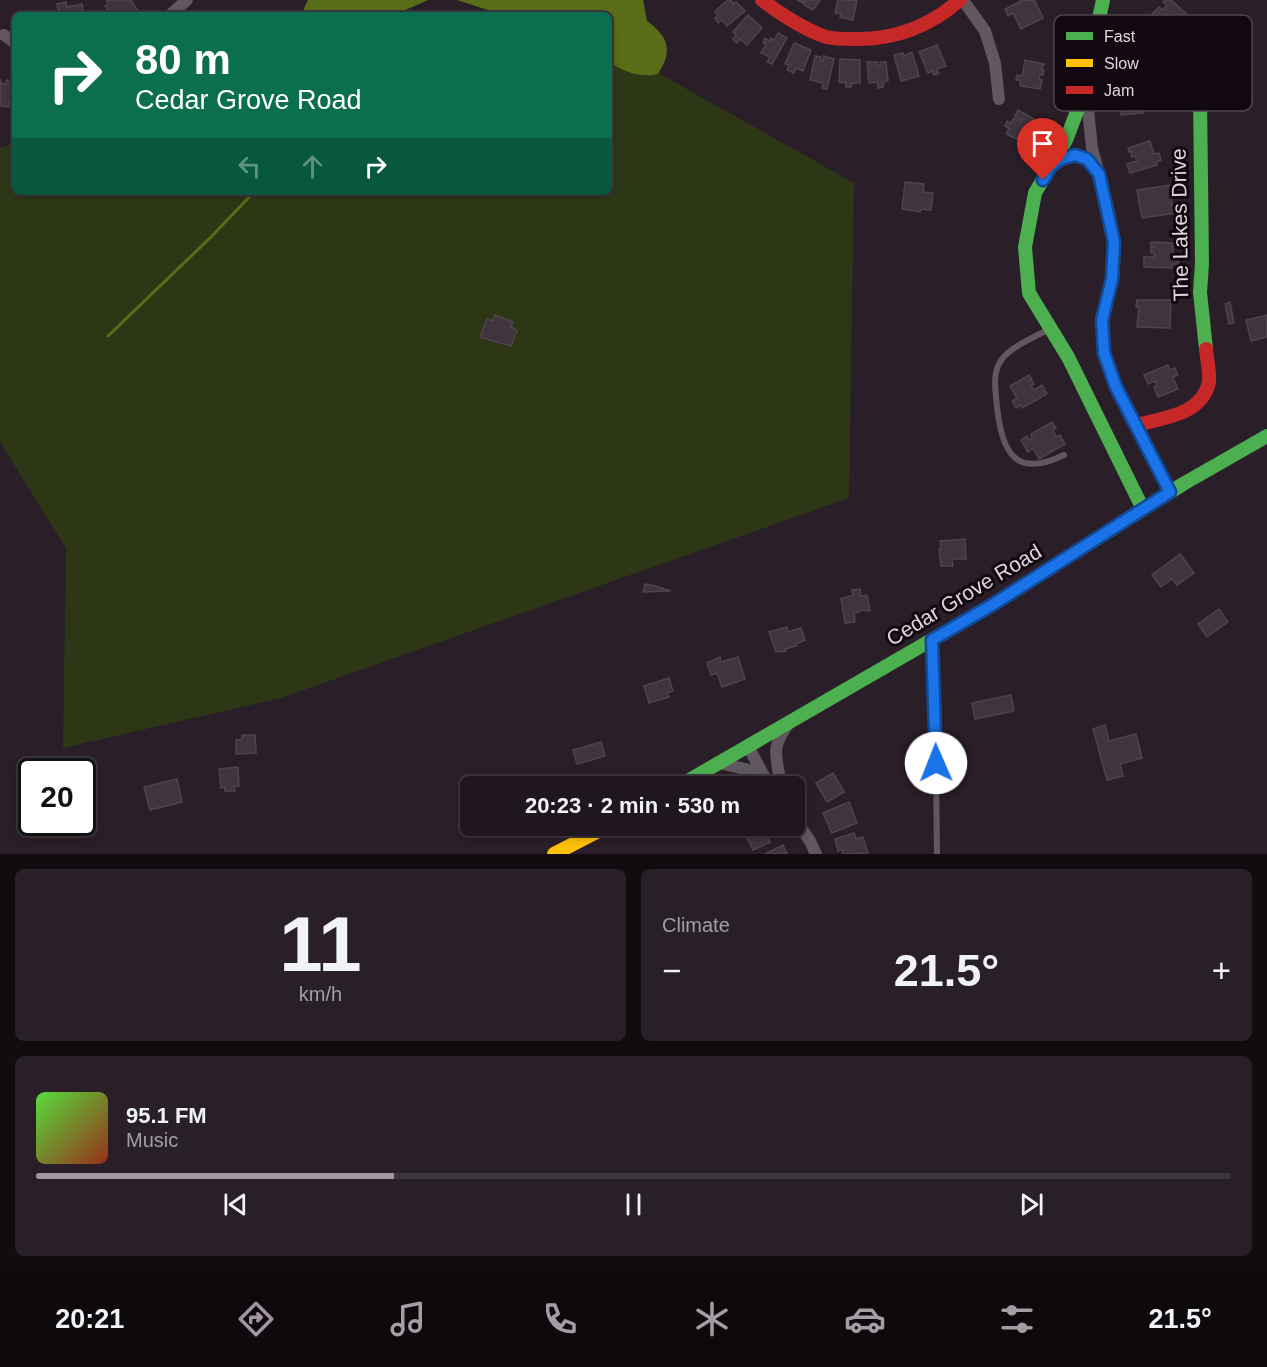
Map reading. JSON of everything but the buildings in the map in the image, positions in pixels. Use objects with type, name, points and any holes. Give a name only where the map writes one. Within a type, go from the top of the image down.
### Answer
[{"type":"street","points":[[173,12],[187,0]]},
{"type":"street","points":[[762,0],[789,20],[829,38],[872,41],[905,34],[944,15],[962,0],[985,31],[995,63],[999,99]]},
{"type":"street","points":[[1100,15],[1104,0]]},
{"type":"street","points":[[4,35],[12,41]]},
{"type":"street","points":[[1077,111],[1066,140],[1035,193],[1025,247],[1029,293],[1068,357],[1143,509]]},
{"type":"street","points":[[1088,111],[1092,148],[1114,242],[1112,279],[1102,320],[1104,353],[1116,387],[1170,492]]},
{"type":"street","name":"The Lakes Drive","points":[[1136,425],[1185,412],[1202,399],[1209,381],[1200,292],[1202,264],[1200,111]]},
{"type":"street","points":[[1051,166],[1061,159],[1075,155],[1087,159],[1099,174]]},
{"type":"street","name":"Cedar Grove Road","points":[[696,776],[992,605],[1170,492],[1267,436]]},
{"type":"street","points":[[781,776],[777,740],[789,722]]},
{"type":"street","points":[[761,738],[779,776]]},
{"type":"street","points":[[748,746],[763,776]]},
{"type":"street","points":[[718,763],[749,770],[757,776]]},
{"type":"street","points":[[805,834],[816,854]]},
{"type":"street","points":[[554,854],[589,836]]},
{"type":"lane","points":[[1050,328],[1004,356],[996,371],[996,399],[1004,444],[1014,457],[1030,465],[1047,463],[1064,455]]},
{"type":"lane","points":[[932,640],[937,854]]},
{"type":"shaded area","points":[[308,0],[428,0],[401,12],[302,12]]},
{"type":"shaded area","points":[[457,0],[643,0],[647,21],[664,39],[666,58],[658,74],[651,75],[632,73],[612,64],[612,12],[494,12]]},
{"type":"shaded area","points":[[612,57],[653,70],[854,183],[849,498],[281,698],[63,748],[66,548],[0,442],[0,148],[12,144],[12,195],[612,195]]},
{"type":"waterway","points":[[108,336],[251,195]]},
{"type":"traffic: fast","points":[[1100,15],[1103,0]]},
{"type":"traffic: fast","points":[[1077,111],[1066,140],[1035,193],[1025,247],[1029,293],[1068,357],[1143,509]]},
{"type":"traffic: fast","points":[[1200,111],[1202,264],[1200,292],[1206,349]]},
{"type":"traffic: fast","points":[[696,776],[992,605],[1183,484],[1267,436]]},
{"type":"traffic: slow","points":[[554,854],[589,836]]},
{"type":"traffic: jam","points":[[762,0],[809,30],[829,38],[840,39],[869,39],[911,30],[936,18],[960,0]]},
{"type":"traffic: jam","points":[[1136,425],[1180,413],[1198,402],[1209,382],[1206,349]]},
{"type":"route","points":[[936,763],[932,640],[992,605],[1170,492],[1116,387],[1104,353],[1102,320],[1112,279],[1114,242],[1099,174],[1087,159],[1075,155],[1061,159],[1051,166],[1043,180]]}]
